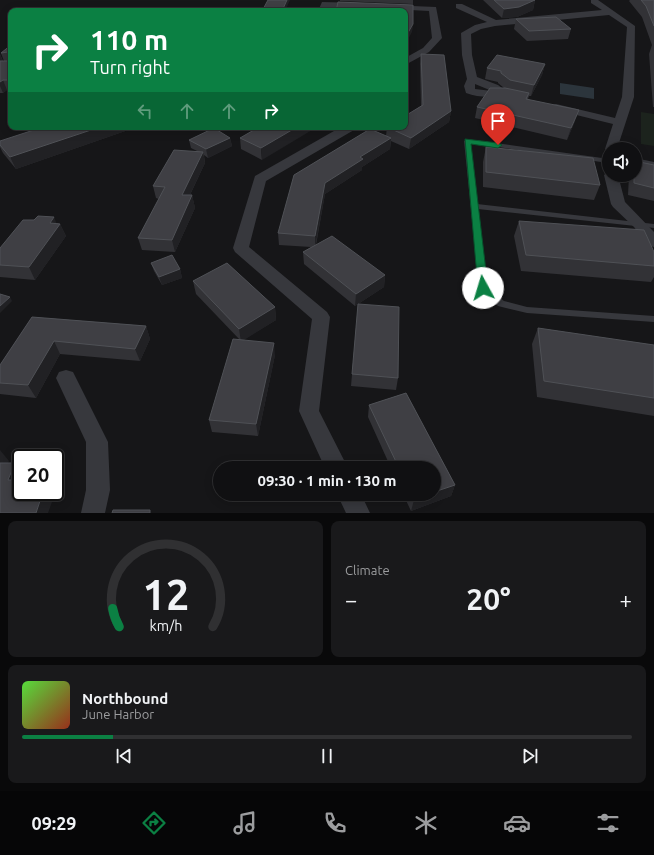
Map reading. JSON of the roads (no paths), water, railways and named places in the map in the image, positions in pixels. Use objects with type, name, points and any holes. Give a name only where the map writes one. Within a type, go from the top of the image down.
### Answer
[{"type":"street","points":[[594,1],[631,26],[628,97],[614,142]]},
{"type":"street","points":[[323,8],[325,4],[433,9],[437,38],[426,50],[408,60]]},
{"type":"street","points":[[459,6],[495,23]]},
{"type":"street","points":[[526,99],[503,94],[494,87],[472,79],[467,55],[466,33],[478,27],[495,23],[610,12]]},
{"type":"street","points":[[541,103],[619,122]]},
{"type":"street","points":[[333,461],[309,411],[321,317],[241,248],[260,179],[345,130]]},
{"type":"street","points":[[613,182],[618,204],[639,224],[654,242]]},
{"type":"street","points":[[66,378],[97,442],[98,490],[93,513]]},
{"type":"street","points":[[352,501],[358,513]]},
{"type":"lane","points":[[602,161],[467,141],[483,288],[501,304],[527,310],[654,319]]},
{"type":"lane","points":[[642,161],[654,164]]},
{"type":"lane","points":[[474,206],[654,226]]}]
